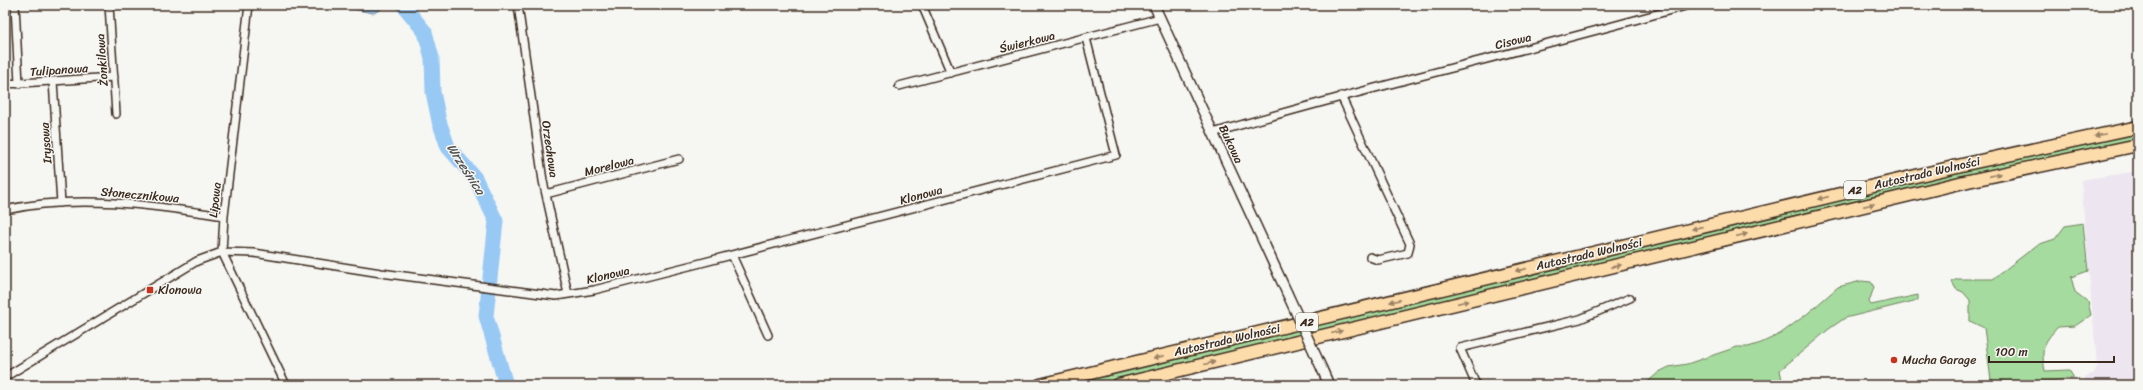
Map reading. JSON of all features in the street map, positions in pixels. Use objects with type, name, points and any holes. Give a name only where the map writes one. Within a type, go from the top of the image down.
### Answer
[{"type":"highway","name":"Autostrada Wolności","points":[[1040,385],[1959,166],[2138,127]]},
{"type":"highway","name":"Autostrada Wolności","points":[[1118,385],[1968,181],[2138,145]]},
{"type":"main road","name":"Bukowa","points":[[1154,5],[1329,385]]},
{"type":"street","points":[[15,5],[19,84]]},
{"type":"street","name":"Żonkilowa","points":[[109,5],[116,114]]},
{"type":"street","name":"Lipowa","points":[[249,5],[224,216],[222,252],[286,385]]},
{"type":"street","name":"Orzechowa","points":[[518,5],[546,194],[568,294]]},
{"type":"street","points":[[931,5],[922,7],[951,73]]},
{"type":"street","name":"Cisowa","points":[[1213,133],[1342,96],[1593,32],[1689,5]]},
{"type":"street","name":"Świerkowa","points":[[898,86],[1160,18]]},
{"type":"street","name":"Klonowa","points":[[5,377],[197,261],[222,252],[254,253],[477,286],[556,296],[594,290],[1116,155],[1086,38]]},
{"type":"street","name":"Tulipanowa","points":[[5,84],[114,77]]},
{"type":"street","name":"Irysowa","points":[[53,81],[61,203]]},
{"type":"street","points":[[1342,96],[1410,244],[1408,253],[1378,260],[1370,257]]},
{"type":"street","name":"Morelowa","points":[[546,194],[679,159]]},
{"type":"street","name":"Słonecznikowa","points":[[5,210],[61,203],[106,201],[145,204],[224,216]]},
{"type":"street","points":[[732,255],[768,336]]},
{"type":"street","points":[[1476,385],[1460,348],[1580,319],[1630,298]]},
{"type":"shaded area","points":[[2138,171],[2138,385],[2086,385],[2085,377],[2094,373],[2097,367],[2081,180]]},
{"type":"green space","points":[[2138,132],[2138,140],[1313,333],[1310,326],[1953,172]]},
{"type":"green space","points":[[2083,223],[2088,271],[2071,277],[2075,292],[2088,302],[2091,315],[2075,326],[2058,327],[2046,343],[2043,352],[2045,371],[2069,370],[2074,378],[2032,382],[1991,380],[1984,328],[1970,321],[1970,300],[1963,292],[1956,289],[1952,282],[1957,279],[1993,279],[2037,245],[2055,239],[2065,226]]},
{"type":"green space","points":[[1861,281],[1871,282],[1874,287],[1869,302],[1871,305],[1918,295],[1918,300],[1845,318],[1829,329],[1780,370],[1783,385],[1730,383],[1644,385],[1659,372],[1669,367],[1687,364],[1737,347],[1748,347],[1780,334],[1807,314],[1838,287]]},
{"type":"green space","points":[[1297,329],[1300,336],[1094,385],[1063,385]]},
{"type":"water","points":[[332,5],[380,5],[380,10],[373,13]]},
{"type":"waterway","name":"Wrześnica","points":[[403,5],[425,32],[432,58],[433,92],[439,121],[448,147],[475,178],[496,221],[486,316],[506,385]]},
{"type":"place","name":"Klonowa","points":[[150,290]]},
{"type":"place","name":"Mucha Garage","points":[[1894,360]]}]
